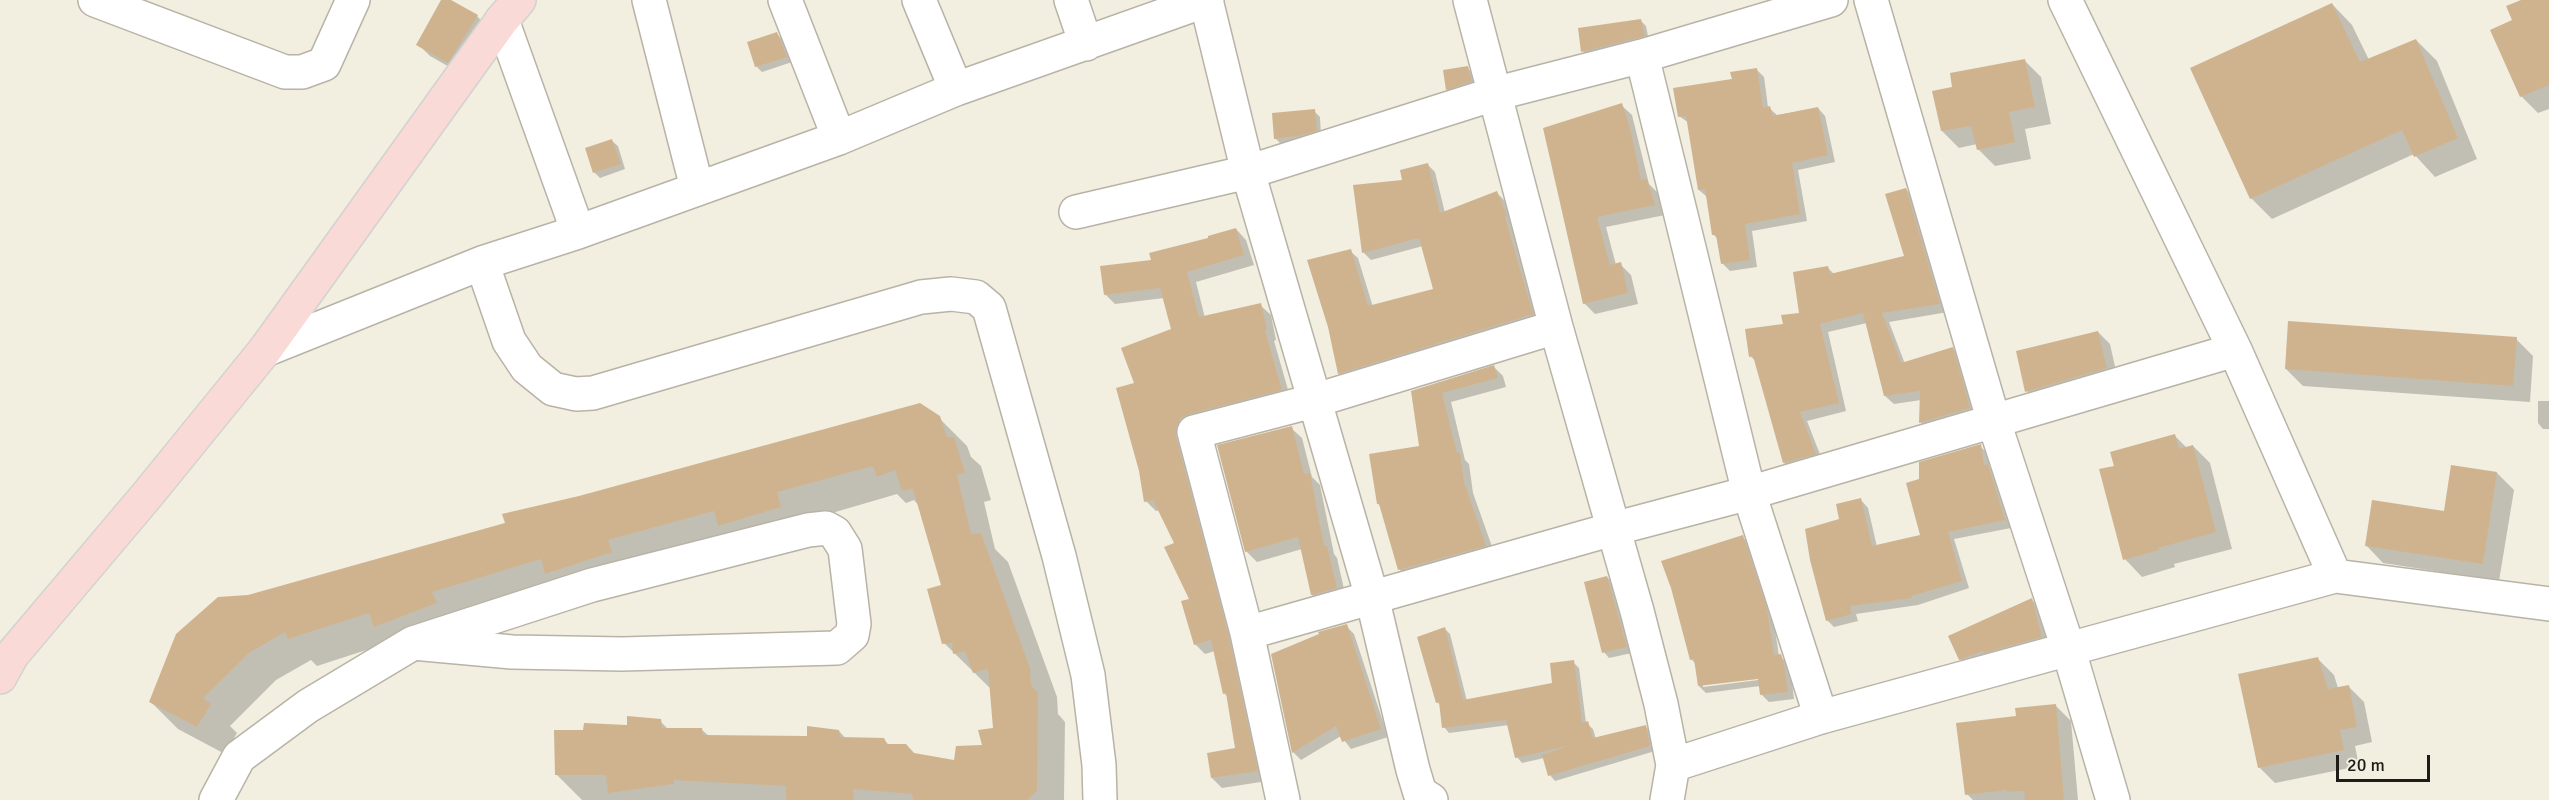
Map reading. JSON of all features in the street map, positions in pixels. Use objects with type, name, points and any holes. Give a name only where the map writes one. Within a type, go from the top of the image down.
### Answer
[{"type":"main road","points":[[0,677],[12,655],[148,494],[265,350],[511,10]]},
{"type":"street","points":[[94,0],[285,72],[302,72],[324,64],[353,0]]},
{"type":"street","points":[[649,0],[697,188]]},
{"type":"street","points":[[785,0],[839,138]]},
{"type":"street","points":[[919,0],[956,89]]},
{"type":"street","points":[[1071,0],[1086,44]]},
{"type":"street","points":[[265,350],[482,262],[578,232],[839,138],[956,89],[1207,0],[1248,172],[1372,597],[1419,798]]},
{"type":"street","points":[[1470,0],[1556,327],[1643,634],[1673,765],[1667,800]]},
{"type":"street","points":[[1076,212],[1248,172],[1494,94],[1642,56],[1831,0]]},
{"type":"street","points":[[1871,0],[1994,422],[2069,651],[2113,800]]},
{"type":"street","points":[[2065,0],[2235,350],[2335,576]]},
{"type":"street","points":[[511,10],[578,232]]},
{"type":"street","points":[[1642,56],[1749,493],[1821,717]]},
{"type":"street","points":[[482,262],[509,341],[527,368],[553,389],[576,394],[593,393],[921,297],[951,294],[976,297],[989,308],[1059,556],[1088,675],[1099,765],[1100,800]]},
{"type":"street","points":[[1283,800],[1248,633],[1194,432],[1313,400],[1556,327]]},
{"type":"street","points":[[1248,633],[1613,529],[1749,493],[2235,350]]},
{"type":"street","points":[[216,800],[239,757],[308,706],[413,643],[592,585],[808,530],[826,528],[835,533],[845,549],[854,624],[852,635],[837,648],[622,654],[512,652],[413,643]]},
{"type":"street","points":[[1673,765],[1821,717],[2069,651],[2335,576],[2549,604]]},
{"type":"building","points":[[441,0],[451,0],[478,15],[448,63],[416,45]]},
{"type":"building","points":[[2521,0],[2549,0],[2549,85],[2520,97],[2490,30],[2512,20],[2506,6]]},
{"type":"building","points":[[2332,3],[2360,62],[2416,39],[2458,138],[2414,157],[2402,130],[2250,199],[2190,68]]},
{"type":"building","points":[[1641,19],[1645,36],[1581,52],[1578,28]]},
{"type":"building","points":[[777,32],[787,57],[755,67],[747,42]]},
{"type":"building","points":[[2025,59],[2035,107],[2009,112],[2015,142],[1977,150],[1971,126],[1941,131],[1932,91],[1952,87],[1950,73]]},
{"type":"building","points":[[1468,66],[1472,81],[1446,90],[1443,70]]},
{"type":"building","points":[[1757,68],[1763,108],[1770,106],[1773,116],[1818,107],[1828,155],[1792,163],[1800,214],[1745,224],[1750,260],[1721,264],[1716,235],[1712,235],[1705,189],[1698,190],[1686,116],[1678,117],[1673,88],[1732,79],[1730,72]]},
{"type":"building","points":[[1622,103],[1641,180],[1647,179],[1655,205],[1597,217],[1610,265],[1621,262],[1628,293],[1583,304],[1543,128]]},
{"type":"building","points":[[1315,109],[1317,131],[1274,139],[1272,113]]},
{"type":"building","points":[[612,139],[621,164],[593,173],[585,148]]},
{"type":"building","points":[[1428,163],[1440,213],[1497,191],[1507,216],[1505,217],[1533,314],[1338,374],[1328,327],[1307,260],[1351,249],[1368,306],[1433,289],[1419,238],[1362,253],[1353,185],[1402,180],[1400,170]]},
{"type":"building","points":[[1906,188],[1940,304],[1882,313],[1901,363],[1953,347],[1970,408],[1919,423],[1920,391],[1884,396],[1863,313],[1820,324],[1839,403],[1800,412],[1816,454],[1783,463],[1753,356],[1749,357],[1745,329],[1783,324],[1781,315],[1799,313],[1793,272],[1828,266],[1830,274],[1904,256],[1885,194]]},
{"type":"building","points":[[1236,228],[1244,255],[1187,272],[1199,317],[1261,303],[1267,330],[1265,331],[1282,390],[1189,414],[1180,419],[1176,428],[1176,437],[1229,637],[1258,771],[1211,778],[1207,753],[1235,748],[1226,693],[1223,694],[1211,640],[1194,645],[1181,601],[1189,599],[1164,547],[1174,543],[1153,500],[1144,502],[1139,471],[1116,388],[1134,383],[1121,348],[1171,329],[1160,288],[1104,295],[1100,266],[1151,260],[1149,253],[1208,238],[1208,236]]},
{"type":"building","points":[[2288,321],[2517,337],[2513,386],[2285,369]]},
{"type":"building","points":[[2098,331],[2107,368],[2025,392],[2016,351]]},
{"type":"building","points":[[1494,365],[1498,378],[1442,393],[1457,453],[1460,453],[1464,482],[1486,546],[1398,570],[1379,504],[1377,504],[1369,454],[1419,446],[1411,391]]},
{"type":"building","points":[[920,403],[940,416],[947,437],[954,437],[965,473],[957,475],[971,534],[981,533],[1030,668],[1031,685],[1038,693],[1037,791],[1027,800],[913,800],[912,794],[853,789],[854,800],[786,800],[786,786],[674,780],[674,784],[608,793],[606,775],[555,775],[554,730],[583,730],[584,723],[627,725],[627,716],[661,719],[662,728],[702,728],[703,735],[807,736],[807,726],[839,730],[840,737],[884,738],[887,744],[906,744],[914,753],[954,760],[956,746],[982,745],[978,730],[993,728],[988,669],[973,673],[965,651],[953,654],[952,643],[942,644],[927,589],[941,585],[913,489],[902,491],[895,470],[877,477],[873,466],[777,492],[781,507],[718,526],[714,511],[608,540],[612,552],[545,574],[541,559],[432,592],[437,603],[374,627],[369,613],[288,639],[285,632],[249,653],[203,698],[211,704],[197,727],[149,702],[176,634],[218,597],[248,595],[505,523],[502,514],[579,496]]},
{"type":"building","points":[[1292,426],[1304,474],[1310,473],[1324,546],[1327,546],[1337,588],[1311,595],[1298,537],[1245,552],[1217,445]]},
{"type":"building","points":[[2175,434],[2179,449],[2193,445],[2216,532],[2123,560],[2099,469],[2114,466],[2110,452]]},
{"type":"building","points":[[1981,444],[1984,465],[1988,464],[2005,520],[1948,532],[1962,581],[1911,596],[1912,598],[1850,606],[1852,614],[1826,621],[1810,560],[1805,529],[1839,519],[1836,504],[1861,498],[1872,546],[1920,535],[1906,483],[1919,479],[1919,462]]},
{"type":"building","points":[[2451,465],[2497,472],[2483,564],[2365,546],[2372,500],[2444,511]]},
{"type":"building","points":[[1743,535],[1767,609],[1774,655],[1781,654],[1784,664],[1788,692],[1760,695],[1758,679],[1698,686],[1694,659],[1690,660],[1671,588],[1661,561]]},
{"type":"building","points":[[1607,576],[1627,647],[1602,653],[1584,582]]},
{"type":"building","points":[[2032,598],[2042,637],[1984,653],[1983,651],[1959,660],[1948,636]]},
{"type":"building","points":[[1347,624],[1381,729],[1342,742],[1336,726],[1292,753],[1271,654],[1319,634],[1318,632]]},
{"type":"building","points":[[1445,627],[1463,700],[1552,683],[1550,663],[1574,660],[1582,723],[1588,721],[1593,738],[1646,725],[1650,746],[1548,776],[1542,755],[1568,746],[1515,758],[1506,720],[1442,728],[1439,702],[1436,703],[1417,637]]},
{"type":"building","points":[[2318,657],[2328,689],[2349,685],[2357,727],[2340,730],[2344,750],[2258,768],[2238,674]]},
{"type":"building","points":[[2056,704],[2064,800],[2025,800],[2024,791],[2007,792],[2007,790],[1965,795],[1956,723],[2016,716],[2015,708]]}]
